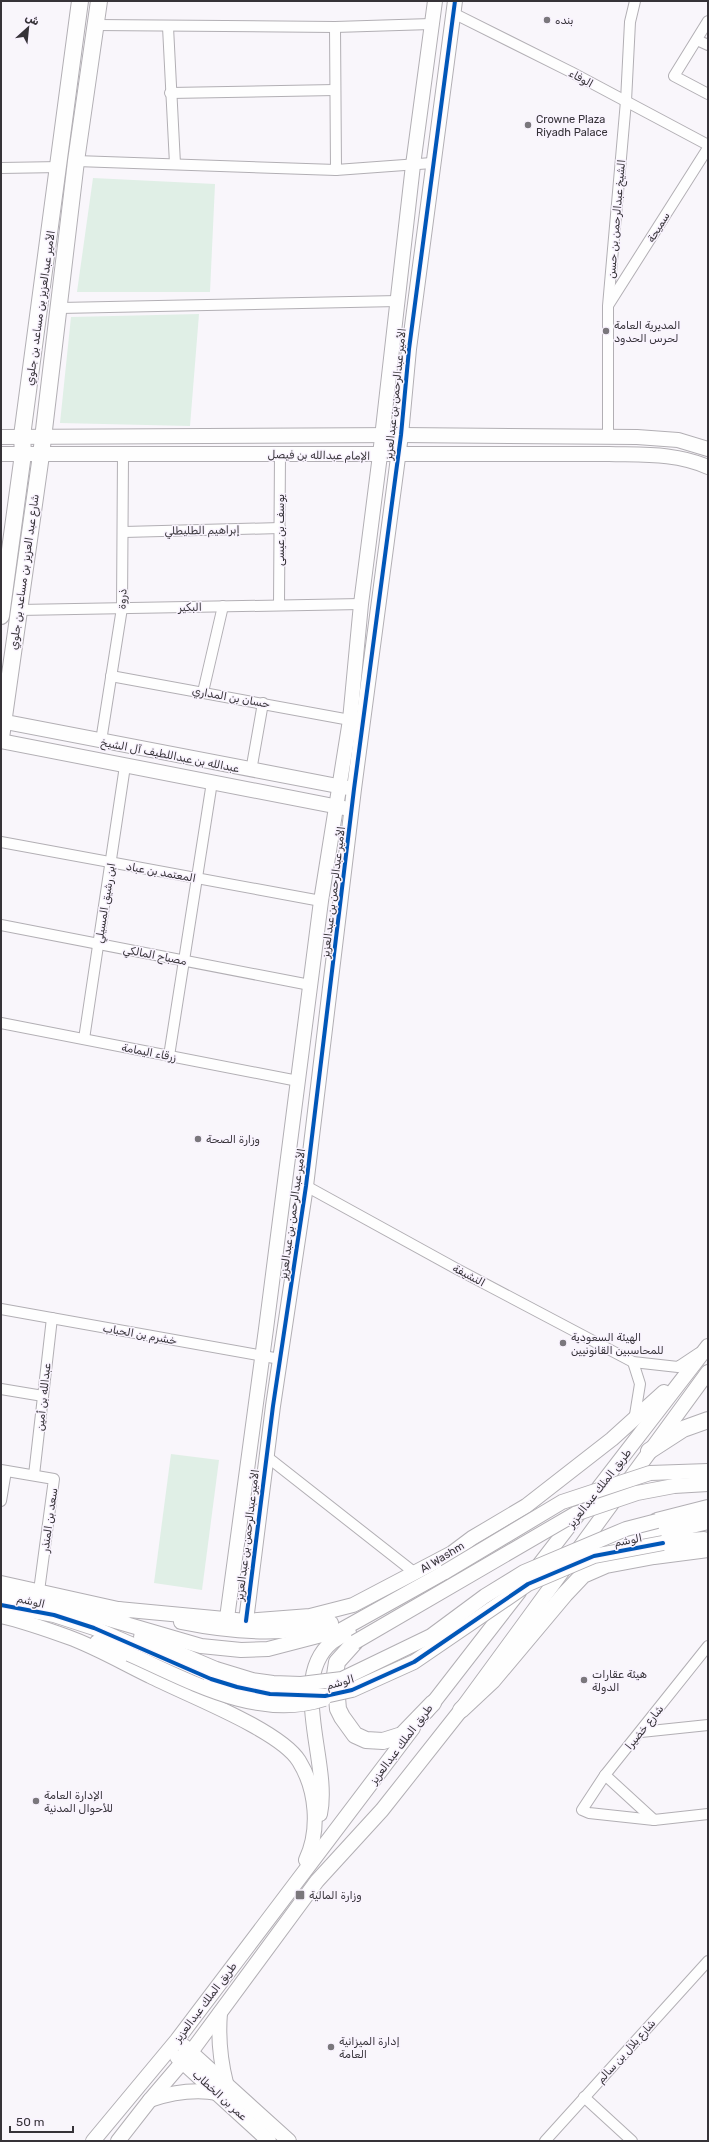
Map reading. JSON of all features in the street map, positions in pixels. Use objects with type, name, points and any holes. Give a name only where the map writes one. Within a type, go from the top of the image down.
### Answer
[{"type":"main road","name":"الأمير عبدالعزيز بن مساعد بن جلوي","points":[[1,616],[23,454],[22,436],[60,167],[80,1]]},
{"type":"main road","name":"الأمير عبدالعزيز بن مساعد بن جلوي","points":[[41,455],[42,437],[60,308],[76,161],[99,1]]},
{"type":"main road","name":"شارع عبد العزيز بن مساعد بن جلوي","points":[[1,738],[2,721],[41,455]]},
{"type":"main road","points":[[649,1451],[683,1430],[708,1420]]},
{"type":"main road","points":[[657,1521],[708,1508]]},
{"type":"main road","points":[[594,1556],[629,1540],[708,1521]]},
{"type":"main road","points":[[663,1542],[708,1540]]},
{"type":"main road","points":[[461,1710],[492,1680],[564,1594],[583,1575],[606,1565],[654,1556],[708,1550]]},
{"type":"main road","points":[[355,1642],[336,1662],[335,1675],[338,1709],[355,1735],[366,1740],[383,1741],[402,1735],[433,1702]]},
{"type":"street","name":"الأمير عبدالرحمن بن عبدالعزيز","points":[[227,1618],[263,1356],[320,901],[350,720],[361,604],[380,455],[413,165],[435,1]]},
{"type":"street","name":"الشيخ عبدالرحمن بن حسن","points":[[608,438],[608,306],[626,102],[630,22],[634,1]]},
{"type":"street","name":"الأمير عبدالرحمن بن عبدالعزيز","points":[[246,1621],[266,1456],[306,1186],[353,808],[354,789],[401,435],[409,348],[432,163],[454,7]]},
{"type":"street","name":"الوفاء","points":[[454,7],[626,102],[708,145]]},
{"type":"street","points":[[708,21],[674,76],[708,94]]},
{"type":"street","points":[[96,25],[168,27],[335,27],[432,24]]},
{"type":"street","points":[[168,27],[170,92],[175,164]]},
{"type":"street","points":[[335,27],[336,170]]},
{"type":"street","points":[[697,40],[708,46]]},
{"type":"street","points":[[170,92],[335,90]]},
{"type":"street","name":"سميحة","points":[[608,306],[708,148]]},
{"type":"street","points":[[76,161],[336,170],[432,163]]},
{"type":"street","points":[[1,168],[60,167]]},
{"type":"street","points":[[60,308],[398,302]]},
{"type":"street","name":"الإمام عبدالله بن فيصل","points":[[1,437],[401,435],[608,438],[678,440],[708,449]]},
{"type":"street","points":[[188,436],[195,438],[199,445],[196,452],[190,454]]},
{"type":"street","points":[[232,436],[225,438],[221,446],[225,452],[234,454]]},
{"type":"street","name":"الإمام عبدالله بن فيصل","points":[[1,454],[609,454],[663,456],[689,459],[708,467]]},
{"type":"street","name":"يوسف بن عيسى","points":[[279,605],[280,454]]},
{"type":"street","name":"ذروة","points":[[101,741],[122,608],[124,532],[123,455]]},
{"type":"street","name":"إبراهيم الطليطلي","points":[[124,532],[280,528]]},
{"type":"street","name":"البكير","points":[[19,610],[361,604]]},
{"type":"street","points":[[203,692],[223,606]]},
{"type":"street","name":"حسان بن المداري","points":[[111,676],[350,720]]},
{"type":"street","points":[[251,771],[262,703]]},
{"type":"street","name":"عبدالله بن عبداللطيف آل الشيخ","points":[[2,721],[251,771],[354,789]]},
{"type":"street","name":"عبدالله بن عبداللطيف آل الشيخ","points":[[1,741],[336,807],[353,808]]},
{"type":"street","name":"ابن رشيق المسيلي","points":[[84,1039],[125,766]]},
{"type":"street","points":[[169,1056],[212,782]]},
{"type":"street","name":"المعتمد بن عباد","points":[[1,842],[320,901]]},
{"type":"street","name":"مصباح المالكي","points":[[1,925],[310,985]]},
{"type":"street","name":"زرقاء اليمامة","points":[[1,1023],[298,1081]]},
{"type":"street","name":"النشيفة","points":[[306,1186],[455,1268],[634,1362]]},
{"type":"street","name":"خشرم بن الحباب","points":[[1,1309],[280,1359]]},
{"type":"street","name":"عبدالله بن أمين","points":[[34,1475],[52,1318]]},
{"type":"street","points":[[634,1421],[640,1384],[634,1362],[678,1367],[707,1347]]},
{"type":"street","name":"Al Washm","points":[[118,1609],[227,1618],[246,1621],[310,1616],[353,1605],[452,1553],[472,1538],[526,1506],[634,1421],[707,1347]]},
{"type":"street","name":"طريق الملك عبدالعزيز","points":[[93,2141],[173,2045],[433,1702],[707,1347]]},
{"type":"street","name":"طريق الملك عبدالعزيز","points":[[118,2141],[150,2100],[187,2057],[317,1881],[382,1810],[461,1710],[708,1372]]},
{"type":"street","points":[[1,1389],[43,1396]]},
{"type":"street","points":[[266,1456],[415,1573]]},
{"type":"street","points":[[1,1501],[4,1470]]},
{"type":"street","name":"سعد بن المنذر","points":[[4,1470],[54,1479],[39,1591]]},
{"type":"street","points":[[314,1837],[322,1805],[322,1780],[312,1716],[313,1677],[320,1657],[332,1641],[387,1612],[445,1572],[562,1502],[650,1473],[708,1471]]},
{"type":"street","points":[[245,1481],[263,1484]]},
{"type":"street","points":[[355,1642],[575,1514],[637,1493],[674,1486],[708,1484]]},
{"type":"street","points":[[105,1618],[135,1635],[214,1674],[273,1683],[301,1684],[342,1679],[431,1636],[485,1596],[524,1572],[618,1532],[657,1521]]},
{"type":"street","name":"الوشم","points":[[1,1605],[54,1615],[94,1628],[270,1694],[325,1696],[352,1690],[414,1662],[528,1584],[594,1556],[663,1542]]},
{"type":"street","name":"Al Washm","points":[[204,1627],[262,1631],[296,1630],[326,1625],[346,1619],[445,1572]]},
{"type":"street","name":"الوشم","points":[[1,1594],[105,1618],[200,1646],[241,1650],[268,1649],[341,1630],[445,1572]]},
{"type":"street","name":"الوشم","points":[[1,1583],[204,1627]]},
{"type":"street","points":[[4,1617],[73,1632],[129,1654],[200,1686],[225,1695],[260,1704],[285,1706],[306,1705],[352,1690]]},
{"type":"street","name":"الوشم","points":[[4,1617],[69,1637],[246,1722],[281,1744],[299,1760],[310,1784],[314,1808],[314,1837],[312,1848],[295,1883]]},
{"type":"street","name":"شارع خضيرا","points":[[654,1820],[589,1813],[582,1810],[605,1776],[708,1646]]},
{"type":"street","points":[[641,1732],[708,1725]]},
{"type":"street","points":[[605,1776],[654,1820],[708,1814]]},
{"type":"street","name":"شارع بلال بن سالم","points":[[545,2141],[708,1961]]},
{"type":"street","points":[[220,2011],[218,2032],[222,2088]]},
{"type":"street","points":[[173,2045],[222,2088],[289,2141]]},
{"type":"street","points":[[150,2100],[182,2091],[222,2088]]},
{"type":"street","name":"عمر بن الخطاب","points":[[222,2088],[269,2141]]},
{"type":"street","points":[[584,2097],[632,2141]]},
{"type":"shaded area","points":[[93,178],[215,184],[210,292],[77,292]]},
{"type":"shaded area","points":[[199,314],[190,426],[60,423],[71,317]]},
{"type":"shaded area","points":[[171,1454],[219,1460],[202,1590],[154,1583]]},
{"type":"cycle path","points":[[246,1621],[273,1406],[306,1186],[354,789],[401,435],[409,349],[455,1]]},
{"type":"cycle path","points":[[1,1605],[54,1615],[94,1628],[211,1679],[237,1687],[270,1694],[325,1696],[352,1690],[414,1662],[528,1584],[594,1556],[663,1543]]},
{"type":"place","name":"بنده","points":[[547,20]]},
{"type":"place","name":"Crowne Plaza Riyadh Palace","points":[[528,125]]},
{"type":"place","name":"المديرية العامة لحرس الحدود","points":[[606,331]]},
{"type":"place","name":"وزارة الصحة","points":[[198,1139]]},
{"type":"place","name":"الهيئة السعودية للمحاسبين القانونيين","points":[[563,1343]]},
{"type":"place","name":"هيئة عقارات الدولة","points":[[584,1680]]},
{"type":"place","name":"الإدارة العامة للأحوال المدنية","points":[[36,1801]]},
{"type":"place","name":"وزارة المالية","points":[[300,1895]]},
{"type":"place","name":"إدارة الميزانية العامة","points":[[331,2047]]}]
